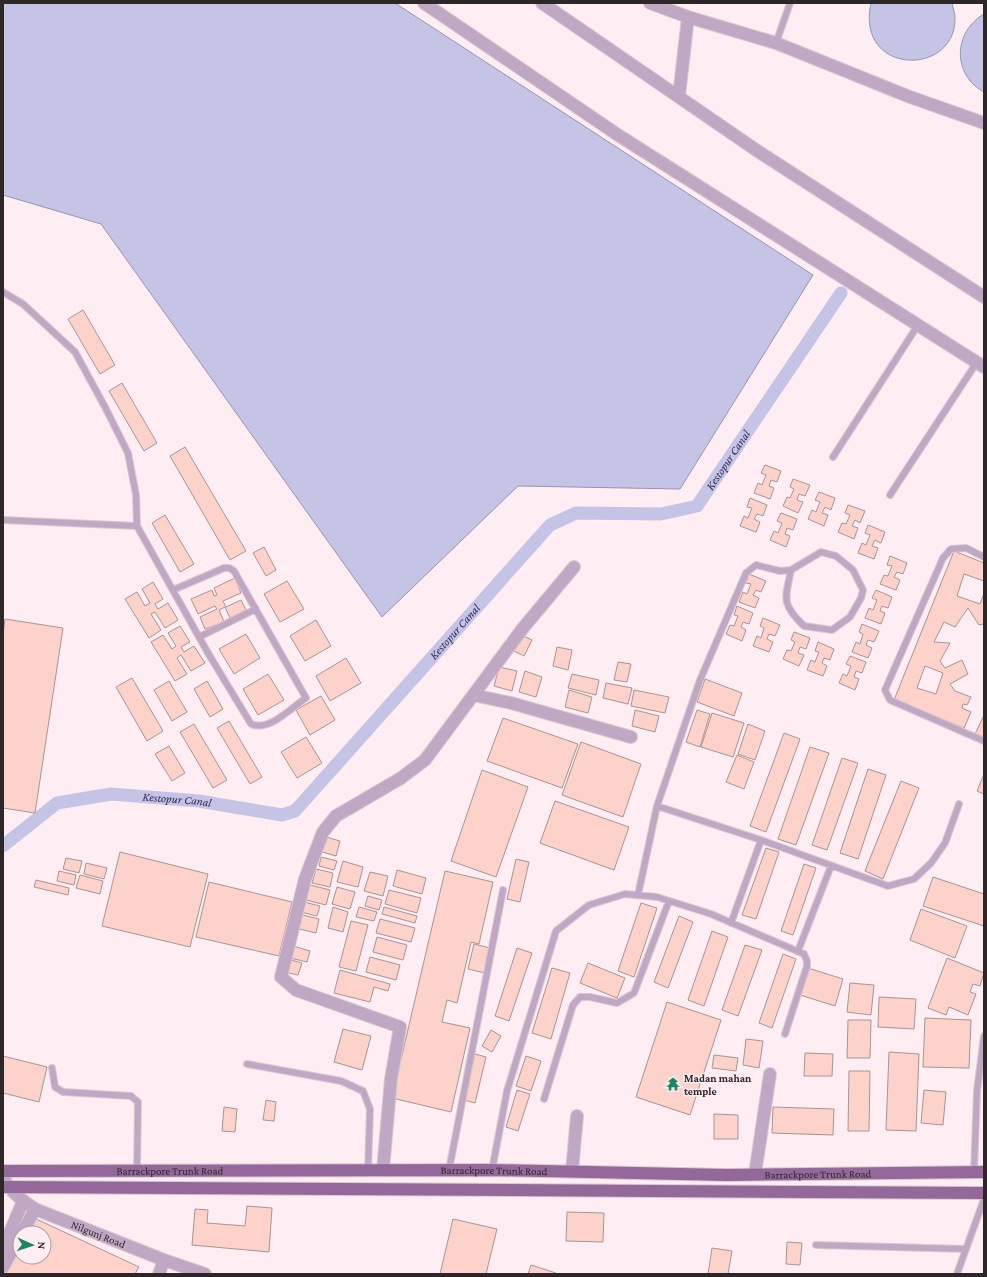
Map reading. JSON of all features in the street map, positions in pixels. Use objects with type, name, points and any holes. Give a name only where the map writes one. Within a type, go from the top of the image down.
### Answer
[{"type":"main road","name":"Barrackpore Trunk Road","points":[[3,1171],[492,1170],[755,1174],[979,1172]]},
{"type":"main road","name":"Barrackpore Trunk Road","points":[[5,1184],[984,1193]]},
{"type":"street","points":[[424,3],[618,134],[977,366]]},
{"type":"street","points":[[542,3],[760,152],[984,297]]},
{"type":"street","points":[[650,3],[776,43],[910,97],[984,123]]},
{"type":"street","points":[[679,96],[688,16]]},
{"type":"street","points":[[383,1170],[391,1078],[400,1027],[296,990],[281,977],[305,879],[323,832],[336,816],[401,778],[425,760],[523,628],[574,567]]},
{"type":"street","points":[[473,695],[511,703],[631,737]]},
{"type":"street","points":[[755,1174],[770,1074]]},
{"type":"street","points":[[572,1171],[577,1116]]},
{"type":"street","name":"Nilgunj Road","points":[[5,1184],[23,1202],[35,1209],[202,1274]]},
{"type":"street","points":[[3,1249],[23,1202]]},
{"type":"street","points":[[26,1225],[35,1209]]},
{"type":"street","points":[[3,1267],[12,1251]]},
{"type":"street","points":[[159,1274],[164,1260]]},
{"type":"lane","points":[[776,43],[790,3]]},
{"type":"lane","points":[[3,292],[23,304],[74,352],[105,407],[128,453],[136,495],[138,526],[199,637],[251,724],[258,727],[267,725],[306,698],[234,571],[229,568],[224,568],[174,590]]},
{"type":"lane","points":[[833,457],[916,328]]},
{"type":"lane","points":[[890,495],[964,379],[977,366]]},
{"type":"lane","points":[[3,520],[138,526]]},
{"type":"lane","points":[[984,557],[966,548],[952,549],[943,558],[885,690],[890,700],[984,741]]},
{"type":"lane","points":[[638,895],[657,806],[700,680],[746,573],[756,565],[780,571],[791,570],[821,552],[836,556],[853,570],[861,584],[863,590],[857,608],[842,624],[832,630],[804,626],[787,608],[786,596],[791,570]]},
{"type":"lane","points":[[199,637],[256,609]]},
{"type":"lane","points":[[657,806],[761,840],[888,886],[914,879],[931,863],[946,843],[959,804]]},
{"type":"lane","points":[[731,923],[761,840]]},
{"type":"lane","points":[[798,951],[831,866]]},
{"type":"lane","points":[[448,1170],[503,890]]},
{"type":"lane","points":[[492,1170],[507,1091],[556,931],[589,905],[625,894],[657,897],[731,923],[804,954],[807,961],[807,966],[784,1034]]},
{"type":"lane","points":[[544,1099],[573,1005],[580,997],[590,997],[617,1003],[634,994],[669,901]]},
{"type":"lane","points":[[979,1172],[978,1091],[984,1036]]},
{"type":"lane","points":[[247,1064],[341,1081],[362,1091],[370,1109],[368,1170]]},
{"type":"lane","points":[[52,1068],[55,1087],[63,1092],[131,1096],[138,1102],[137,1170]]},
{"type":"lane","points":[[958,1274],[984,1199]]},
{"type":"lane","points":[[816,1245],[966,1249]]},
{"type":"water","points":[[3,3],[395,3],[813,275],[680,489],[518,486],[382,617],[101,224],[3,195]]},
{"type":"water","points":[[871,3],[952,3],[955,18],[951,37],[940,51],[925,58],[907,60],[891,55],[878,44],[870,27]]},
{"type":"water","points":[[984,14],[984,92],[974,85],[966,75],[962,65],[960,53],[966,31]]},
{"type":"building","points":[[83,310],[115,365],[100,374],[68,319]]},
{"type":"building","points":[[122,383],[157,443],[144,451],[109,391]]},
{"type":"building","points":[[185,447],[246,551],[230,560],[170,456]]},
{"type":"building","points":[[765,465],[781,471],[777,482],[771,480],[769,486],[774,488],[770,499],[754,493],[758,483],[762,485],[766,475],[761,473]]},
{"type":"building","points":[[793,479],[810,485],[805,496],[799,494],[797,500],[803,502],[798,513],[783,506],[787,497],[790,498],[794,489],[790,487]]},
{"type":"building","points":[[819,492],[835,498],[831,510],[825,507],[822,513],[828,515],[824,526],[808,519],[812,510],[816,512],[820,502],[815,500]]},
{"type":"building","points":[[750,498],[767,505],[763,516],[757,514],[754,519],[760,522],[756,532],[740,526],[744,516],[748,518],[752,508],[747,507]]},
{"type":"building","points":[[848,505],[865,511],[860,523],[855,520],[852,526],[858,528],[854,539],[838,532],[842,523],[846,524],[850,515],[845,513]]},
{"type":"building","points":[[781,513],[797,519],[793,530],[787,528],[785,534],[790,536],[786,547],[770,540],[774,531],[778,533],[782,523],[777,521]]},
{"type":"building","points":[[165,515],[194,564],[180,572],[152,523]]},
{"type":"building","points":[[868,525],[885,532],[881,543],[875,540],[872,546],[878,548],[874,559],[858,553],[862,543],[866,545],[870,535],[865,533]]},
{"type":"building","points":[[264,547],[276,570],[266,576],[253,553]]},
{"type":"building","points":[[954,551],[984,563],[984,581],[964,574],[957,596],[980,604],[984,593],[984,624],[979,625],[968,608],[955,627],[944,622],[934,642],[950,643],[940,661],[945,668],[962,660],[968,674],[950,684],[955,691],[971,697],[967,705],[963,704],[962,708],[971,712],[964,728],[894,700]],"holes":[[[925,666],[943,673],[936,694],[917,688]]]},
{"type":"building","points":[[890,556],[907,563],[903,574],[897,572],[894,577],[900,580],[896,590],[880,584],[884,575],[888,576],[892,566],[887,565]]},
{"type":"building","points":[[749,574],[766,581],[761,592],[756,590],[753,595],[759,598],[755,608],[739,602],[743,592],[747,594],[751,584],[746,583]]},
{"type":"building","points":[[235,578],[241,593],[223,601],[226,607],[241,600],[246,610],[230,618],[225,607],[219,610],[224,622],[205,629],[200,617],[217,609],[215,606],[198,614],[191,599],[212,590],[214,596],[217,595],[214,588]]},
{"type":"building","points":[[287,581],[304,609],[280,622],[264,594]]},
{"type":"building","points":[[153,582],[163,599],[155,604],[158,609],[168,603],[178,620],[165,628],[155,612],[151,614],[161,630],[149,638],[125,599],[137,592],[145,606],[150,603],[142,589]]},
{"type":"building","points":[[876,590],[892,597],[888,608],[882,606],[880,611],[885,613],[881,624],[865,618],[869,608],[873,610],[877,600],[872,598]]},
{"type":"building","points":[[737,606],[753,613],[749,624],[743,622],[741,627],[746,630],[742,641],[726,634],[730,625],[734,626],[738,616],[734,615]]},
{"type":"building","points":[[763,618],[780,625],[775,636],[769,634],[767,639],[773,642],[769,652],[753,646],[757,636],[761,638],[764,628],[760,626]]},
{"type":"building","points":[[5,619],[63,628],[35,813],[3,808],[3,634]]},
{"type":"building","points":[[316,620],[331,646],[305,661],[290,636]]},
{"type":"building","points":[[862,624],[879,631],[874,642],[868,640],[866,645],[872,648],[868,658],[852,652],[856,642],[860,644],[863,634],[859,632]]},
{"type":"building","points":[[180,626],[190,642],[181,647],[184,652],[194,646],[205,663],[191,671],[181,655],[177,658],[187,674],[175,681],[151,642],[163,635],[172,649],[176,646],[168,633]]},
{"type":"building","points":[[794,632],[810,638],[806,649],[800,647],[798,653],[804,655],[799,666],[783,659],[787,650],[791,651],[795,642],[791,640]]},
{"type":"building","points":[[246,634],[260,658],[234,674],[219,649]]},
{"type":"building","points":[[519,634],[532,640],[524,656],[512,650]]},
{"type":"building","points":[[818,642],[834,649],[830,660],[824,658],[822,663],[827,666],[823,676],[807,670],[811,660],[815,662],[819,652],[815,651]]},
{"type":"building","points":[[557,647],[572,650],[568,670],[553,666]]},
{"type":"building","points":[[850,656],[866,662],[862,673],[856,671],[854,677],[859,679],[855,690],[839,683],[843,674],[847,676],[851,666],[846,664]]},
{"type":"building","points":[[346,658],[361,683],[330,701],[316,676]]},
{"type":"building","points":[[618,662],[631,664],[627,682],[614,680]]},
{"type":"building","points":[[499,667],[517,671],[512,691],[494,686]]},
{"type":"building","points":[[525,671],[542,677],[536,697],[519,692]]},
{"type":"building","points":[[268,674],[284,700],[258,715],[243,689]]},
{"type":"building","points":[[572,674],[599,680],[596,695],[568,688]]},
{"type":"building","points":[[132,678],[163,731],[147,741],[116,687]]},
{"type":"building","points":[[705,679],[742,693],[734,716],[697,702]]},
{"type":"building","points":[[169,681],[187,712],[172,721],[154,690]]},
{"type":"building","points":[[207,681],[223,709],[210,717],[194,689]]},
{"type":"building","points":[[606,683],[632,688],[628,704],[603,698]]},
{"type":"building","points":[[569,690],[592,697],[588,713],[565,707]]},
{"type":"building","points":[[634,690],[669,697],[665,713],[631,706]]},
{"type":"building","points":[[321,696],[335,720],[310,735],[296,710]]},
{"type":"building","points":[[635,710],[659,716],[655,732],[632,726]]},
{"type":"building","points":[[697,710],[710,714],[700,747],[686,742]]},
{"type":"building","points":[[712,713],[744,723],[733,757],[701,747]]},
{"type":"building","points":[[984,715],[984,738],[975,734]]},
{"type":"building","points":[[503,718],[578,744],[562,788],[487,761]]},
{"type":"building","points":[[229,721],[262,777],[250,784],[217,728]]},
{"type":"building","points":[[194,724],[227,780],[213,788],[180,732]]},
{"type":"building","points":[[748,724],[765,731],[755,760],[738,754]]},
{"type":"building","points":[[784,733],[800,739],[766,832],[750,826]]},
{"type":"building","points":[[306,737],[322,763],[297,778],[281,752]]},
{"type":"building","points":[[581,742],[641,764],[623,817],[562,795]]},
{"type":"building","points":[[169,746],[185,773],[172,781],[155,754]]},
{"type":"building","points":[[810,747],[829,753],[796,845],[778,839]]},
{"type":"building","points":[[737,755],[754,762],[744,789],[726,782]]},
{"type":"building","points":[[842,758],[858,763],[827,850],[812,845]]},
{"type":"building","points":[[868,769],[886,775],[858,859],[840,853]]},
{"type":"building","points":[[482,770],[528,787],[496,877],[451,861]]},
{"type":"building","points":[[984,774],[984,794],[977,791]]},
{"type":"building","points":[[901,781],[919,788],[883,879],[865,871]]},
{"type":"building","points":[[555,801],[629,827],[614,870],[540,843]]},
{"type":"building","points":[[326,837],[340,841],[336,856],[322,852]]},
{"type":"building","points":[[766,848],[779,852],[756,919],[742,915]]},
{"type":"building","points":[[120,852],[208,874],[190,947],[102,926]]},
{"type":"building","points":[[321,857],[337,861],[334,870],[319,866]]},
{"type":"building","points":[[66,858],[82,861],[79,873],[63,869]]},
{"type":"building","points":[[516,859],[529,862],[520,902],[507,899]]},
{"type":"building","points":[[343,861],[363,867],[358,887],[337,882]]},
{"type":"building","points":[[86,863],[107,868],[104,879],[84,874]]},
{"type":"building","points":[[804,864],[816,868],[793,935],[781,931]]},
{"type":"building","points":[[316,869],[333,873],[330,887],[312,883]]},
{"type":"building","points":[[397,870],[426,878],[422,894],[393,886]]},
{"type":"building","points":[[59,871],[76,875],[74,885],[57,881]]},
{"type":"building","points":[[445,871],[493,882],[479,944],[471,942],[457,1003],[447,1000],[442,1022],[470,1028],[451,1112],[392,1098]]},
{"type":"building","points":[[370,872],[388,876],[383,896],[364,891]]},
{"type":"building","points":[[80,875],[103,881],[100,894],[76,888]]},
{"type":"building","points":[[933,877],[984,894],[984,926],[923,906]]},
{"type":"building","points":[[36,880],[69,888],[68,895],[34,887]]},
{"type":"building","points":[[209,882],[292,902],[279,956],[196,937]]},
{"type":"building","points":[[310,885],[330,890],[326,905],[306,900]]},
{"type":"building","points":[[337,887],[355,892],[350,909],[332,904]]},
{"type":"building","points":[[389,890],[421,898],[417,913],[385,904]]},
{"type":"building","points":[[368,896],[382,900],[379,910],[365,906]]},
{"type":"building","points":[[304,902],[320,906],[317,916],[301,912]]},
{"type":"building","points":[[641,903],[657,908],[634,977],[618,971]]},
{"type":"building","points":[[333,907],[348,912],[343,932],[328,928]]},
{"type":"building","points":[[359,907],[377,912],[374,921],[356,917]]},
{"type":"building","points":[[384,907],[417,916],[415,923],[382,914]]},
{"type":"building","points":[[921,909],[967,926],[955,958],[910,940]]},
{"type":"building","points":[[299,914],[319,919],[316,933],[295,928]]},
{"type":"building","points":[[679,916],[693,922],[668,988],[654,982]]},
{"type":"building","points":[[380,919],[415,928],[411,942],[376,933]]},
{"type":"building","points":[[351,921],[368,925],[356,971],[339,967]]},
{"type":"building","points":[[712,931],[728,937],[704,1006],[688,1000]]},
{"type":"building","points":[[377,937],[407,945],[403,960],[373,952]]},
{"type":"building","points":[[474,944],[490,948],[485,973],[468,969]]},
{"type":"building","points":[[745,945],[762,950],[738,1016],[722,1010]]},
{"type":"building","points":[[293,946],[310,951],[307,962],[290,958]]},
{"type":"building","points":[[517,948],[532,953],[509,1021],[495,1016]]},
{"type":"building","points":[[783,954],[796,959],[772,1028],[759,1023]]},
{"type":"building","points":[[370,957],[400,965],[396,980],[366,972]]},
{"type":"building","points":[[947,958],[984,973],[980,986],[973,984],[970,992],[976,994],[968,1015],[949,1007],[946,1015],[928,1008]]},
{"type":"building","points":[[287,959],[302,963],[298,975],[284,972]]},
{"type":"building","points":[[588,963],[625,978],[617,998],[580,983]]},
{"type":"building","points":[[552,968],[570,973],[551,1039],[532,1033]]},
{"type":"building","points":[[808,968],[843,979],[835,1006],[800,995]]},
{"type":"building","points":[[340,970],[390,984],[388,991],[374,987],[370,1002],[334,993]]},
{"type":"building","points":[[850,983],[874,985],[871,1015],[847,1012]]},
{"type":"building","points":[[879,997],[916,999],[914,1029],[878,1027]]},
{"type":"building","points":[[667,1002],[721,1020],[690,1115],[636,1097]]},
{"type":"building","points":[[925,1018],[971,1020],[969,1068],[923,1067]]},
{"type":"building","points":[[848,1020],[871,1020],[870,1058],[847,1058]]},
{"type":"building","points":[[343,1029],[371,1036],[362,1070],[334,1062]]},
{"type":"building","points":[[491,1030],[501,1036],[492,1052],[482,1046]]},
{"type":"building","points":[[746,1039],[763,1041],[759,1068],[743,1065]]},
{"type":"building","points":[[889,1052],[919,1054],[916,1131],[886,1130]]},
{"type":"building","points":[[805,1053],[833,1054],[832,1076],[804,1076]]},
{"type":"building","points":[[475,1054],[486,1057],[475,1103],[464,1100]]},
{"type":"building","points":[[714,1055],[738,1058],[736,1071],[712,1068]]},
{"type":"building","points":[[3,1056],[47,1067],[39,1102],[3,1093]]},
{"type":"building","points":[[526,1056],[541,1061],[531,1091],[516,1086]]},
{"type":"building","points":[[849,1071],[870,1071],[869,1131],[848,1131]]},
{"type":"building","points":[[517,1090],[530,1094],[518,1131],[506,1127]]},
{"type":"building","points":[[924,1090],[946,1092],[943,1125],[921,1123]]},
{"type":"building","points":[[266,1100],[276,1102],[274,1121],[263,1120]]},
{"type":"building","points":[[224,1107],[237,1109],[235,1132],[222,1131]]},
{"type":"building","points":[[773,1107],[834,1109],[833,1135],[772,1133]]},
{"type":"building","points":[[714,1114],[738,1115],[738,1139],[714,1139]]},
{"type":"building","points":[[247,1206],[272,1208],[269,1252],[192,1245],[195,1209],[208,1210],[207,1223],[245,1226]]},
{"type":"building","points":[[567,1212],[604,1213],[603,1242],[566,1241]]},
{"type":"building","points":[[32,1217],[49,1225],[28,1225]]},
{"type":"building","points":[[453,1219],[497,1229],[486,1274],[440,1274]]},
{"type":"building","points":[[52,1226],[139,1267],[135,1274],[6,1274],[12,1261],[12,1265],[52,1265]]},
{"type":"building","points":[[787,1242],[802,1243],[800,1265],[786,1264]]},
{"type":"building","points":[[712,1248],[732,1251],[728,1274],[708,1274]]},
{"type":"building","points":[[531,1265],[556,1273],[528,1274]]},
{"type":"waterway","name":"Kestopur Canal","points":[[3,846],[57,803],[111,794],[199,801],[282,815],[295,811],[550,525],[576,513],[661,514],[697,506],[841,293]]},
{"type":"place","name":"Madan mahan temple","points":[[673,1084]]}]
